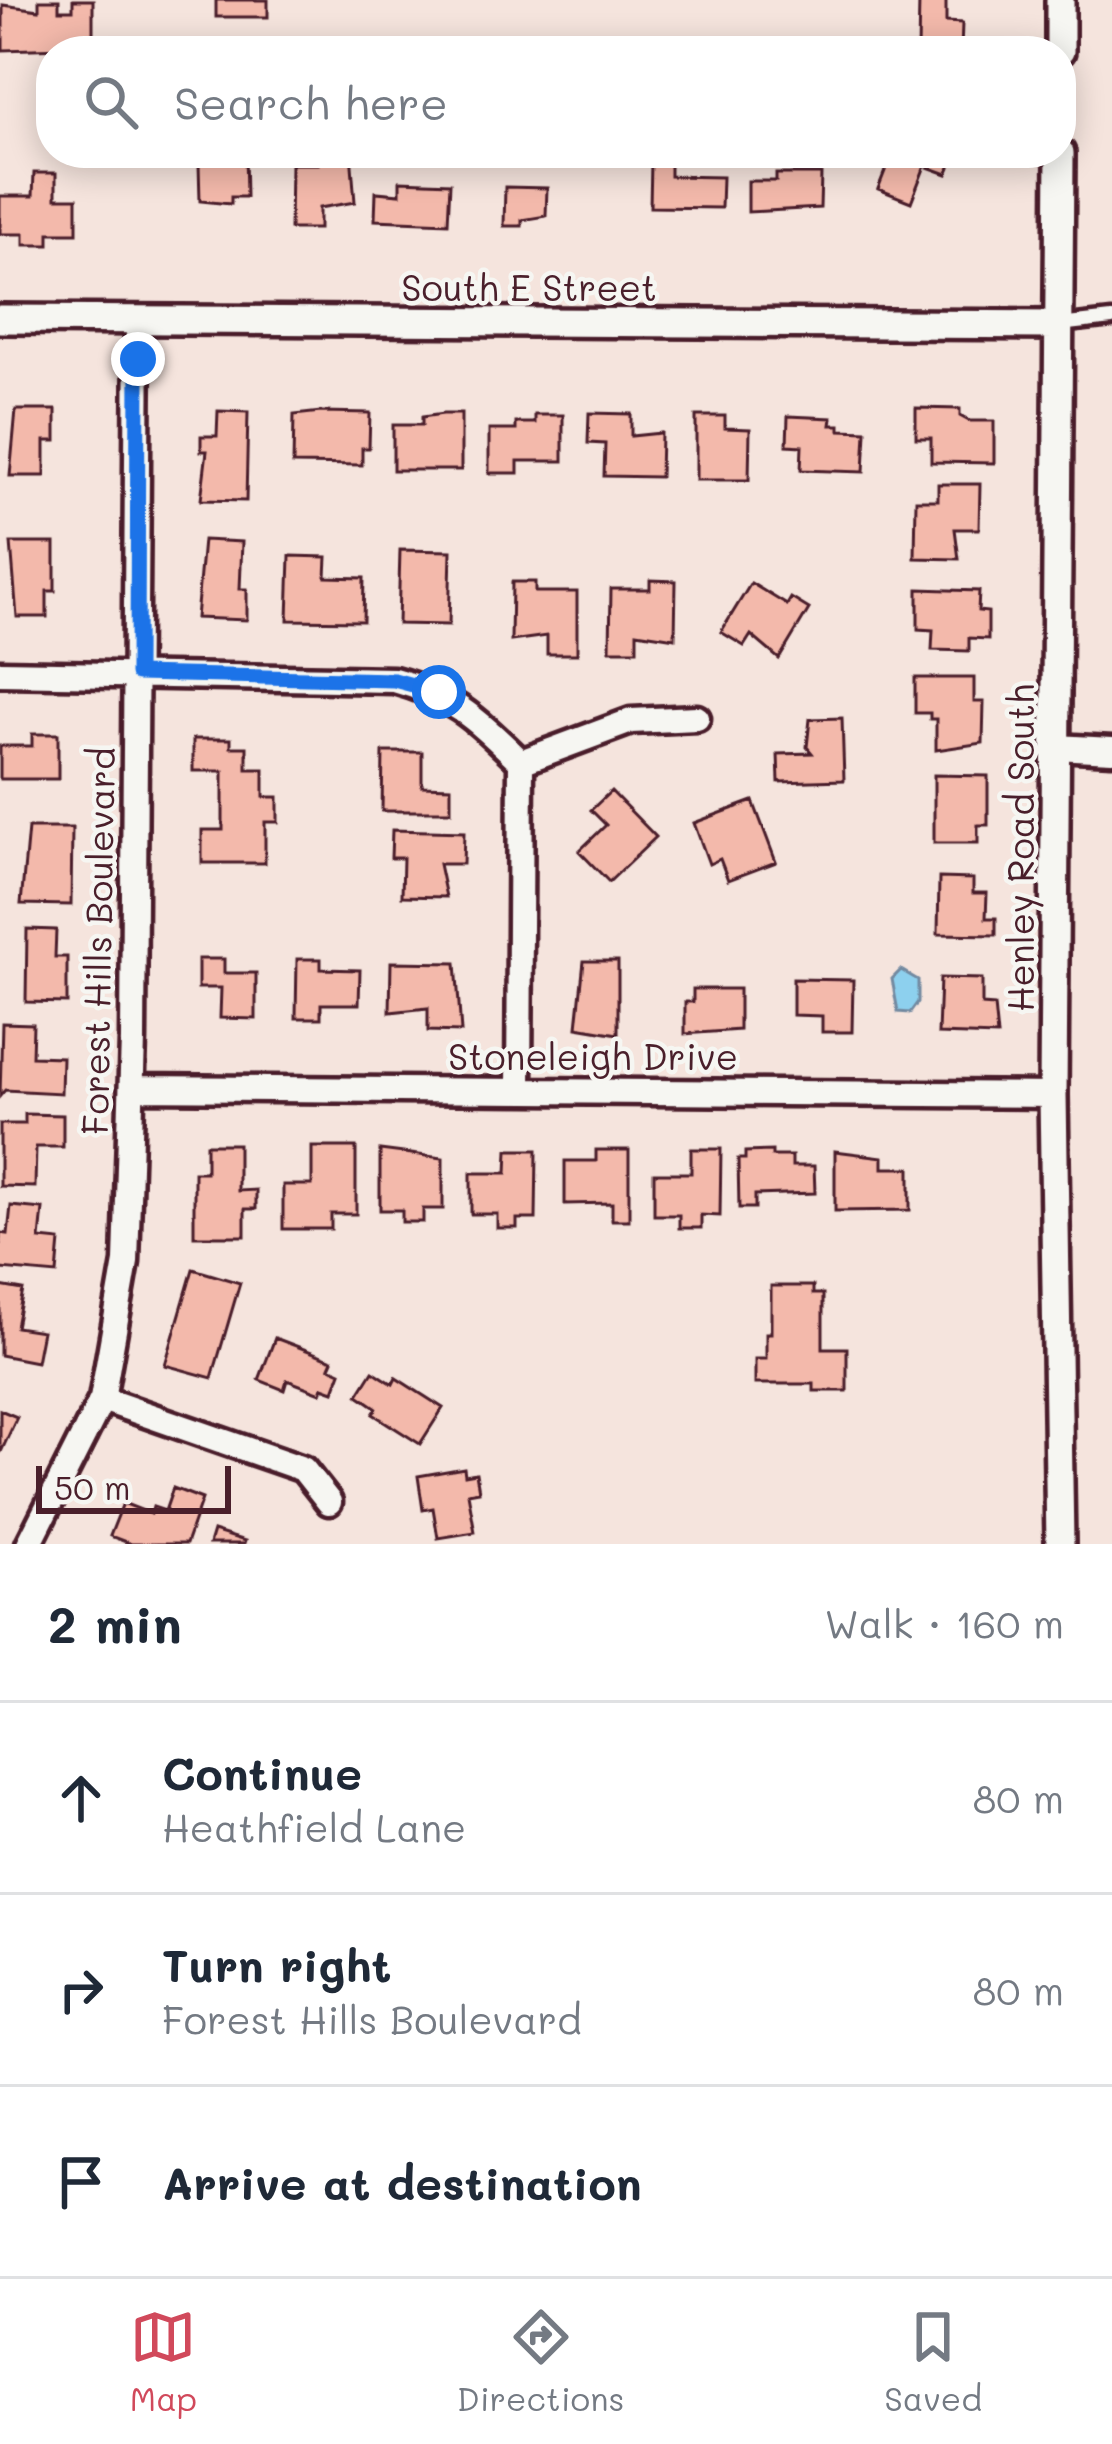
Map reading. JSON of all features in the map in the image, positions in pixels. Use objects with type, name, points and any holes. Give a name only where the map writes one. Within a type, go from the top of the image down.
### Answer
[{"type":"street","points":[[1060,0],[1060,36]]},
{"type":"street","name":"Henley Road South","points":[[1060,168],[1053,1095],[1060,1544]]},
{"type":"street","name":"South E Street","points":[[0,319],[1058,325]]},
{"type":"street","name":"Forest Hills Boulevard","points":[[29,1544],[102,1399],[126,1262],[133,1088],[138,320]]},
{"type":"street","points":[[0,673],[394,680],[439,692],[521,762],[519,1091]]},
{"type":"street","points":[[521,762],[631,721],[697,718]]},
{"type":"street","points":[[1056,747],[1112,750]]},
{"type":"street","name":"Stoneleigh Drive","points":[[133,1088],[1053,1095]]},
{"type":"street","points":[[102,1399],[303,1469],[329,1502]]},
{"type":"lane","points":[[1058,325],[1112,319]]},
{"type":"water","points":[[901,970],[918,980],[918,1002],[910,1013],[898,1012],[892,979]]},
{"type":"building","points":[[39,0],[59,0],[59,10],[73,10],[73,0],[93,0],[93,36],[36,36],[36,49],[3,50],[3,5],[39,10]]},
{"type":"building","points":[[216,0],[268,0],[268,17],[216,17]]},
{"type":"building","points":[[919,0],[946,0],[946,22],[962,23],[962,36],[918,36]]},
{"type":"building","points":[[199,168],[245,168],[246,197],[231,197],[231,204],[200,201]]},
{"type":"building","points":[[291,168],[352,168],[355,202],[319,208],[319,229],[290,229]]},
{"type":"building","points":[[651,168],[670,168],[670,176],[722,177],[721,208],[650,207]]},
{"type":"building","points":[[886,168],[924,168],[911,202],[878,189]]},
{"type":"building","points":[[34,173],[56,173],[56,198],[77,198],[77,233],[49,233],[49,245],[24,245],[24,234],[0,234],[0,196],[33,196]]},
{"type":"building","points":[[776,174],[821,174],[820,208],[748,212],[748,181],[776,181]]},
{"type":"building","points":[[400,181],[450,183],[448,223],[375,220],[376,192],[400,194]]},
{"type":"building","points":[[505,187],[547,188],[546,216],[522,220],[522,226],[504,226]]},
{"type":"building","points":[[916,408],[960,409],[960,416],[969,421],[994,421],[994,463],[931,462],[931,438],[916,438]]},
{"type":"building","points":[[16,410],[56,410],[56,441],[45,441],[45,476],[10,476]]},
{"type":"building","points":[[218,411],[248,412],[246,501],[201,500],[207,451],[201,451],[201,436],[217,436]]},
{"type":"building","points":[[370,413],[369,448],[362,448],[362,465],[293,464],[294,415]]},
{"type":"building","points":[[589,413],[631,414],[631,436],[661,433],[660,477],[604,476],[605,444],[588,443]]},
{"type":"building","points":[[461,414],[461,470],[393,470],[393,425],[422,425],[422,417]]},
{"type":"building","points":[[535,415],[563,415],[563,461],[518,461],[518,473],[489,473],[489,430],[516,430],[516,423],[535,423]]},
{"type":"building","points":[[696,416],[725,416],[725,428],[750,429],[749,480],[696,480]]},
{"type":"building","points":[[788,416],[832,418],[831,425],[840,425],[840,430],[866,431],[864,472],[801,470],[802,446],[787,445]]},
{"type":"building","points":[[938,484],[980,484],[979,529],[955,529],[959,559],[915,558],[916,500],[938,500]]},
{"type":"building","points":[[203,540],[242,542],[240,589],[247,589],[247,620],[196,618]]},
{"type":"building","points":[[11,543],[55,543],[55,591],[47,591],[47,617],[17,617]]},
{"type":"building","points":[[400,550],[451,551],[449,625],[398,624]]},
{"type":"building","points":[[290,556],[327,557],[326,577],[364,578],[363,621],[288,620]]},
{"type":"building","points":[[650,580],[676,581],[675,638],[637,632],[637,650],[610,650],[611,589],[650,589]]},
{"type":"building","points":[[512,582],[535,582],[535,592],[577,592],[577,654],[547,654],[547,636],[511,641]]},
{"type":"building","points":[[751,583],[787,605],[791,598],[809,609],[779,659],[751,635],[744,646],[721,632]]},
{"type":"building","points":[[918,589],[979,591],[978,611],[988,612],[988,639],[969,638],[969,651],[932,650],[933,630],[918,629]]},
{"type":"building","points":[[915,678],[974,678],[974,702],[984,702],[983,743],[936,750],[936,719],[930,719],[930,713],[915,713]]},
{"type":"building","points":[[842,718],[844,780],[779,782],[778,754],[812,753],[807,747],[810,719]]},
{"type":"building","points":[[32,734],[58,734],[58,779],[0,779],[0,746],[32,746]]},
{"type":"building","points":[[193,739],[231,739],[231,747],[247,747],[247,769],[264,769],[264,797],[278,797],[278,822],[265,822],[265,863],[202,863],[202,830],[223,830],[223,771],[193,771]]},
{"type":"building","points":[[383,752],[422,752],[422,786],[451,787],[451,811],[382,811]]},
{"type":"building","points":[[934,775],[988,776],[988,825],[978,825],[978,843],[934,843]]},
{"type":"building","points":[[611,791],[656,837],[609,882],[579,851],[606,825],[591,810]]},
{"type":"building","points":[[753,801],[776,862],[728,880],[720,859],[709,864],[694,823]]},
{"type":"building","points":[[28,828],[72,828],[71,905],[21,904]]},
{"type":"building","points":[[392,830],[464,832],[463,864],[439,864],[446,897],[402,896],[403,858],[391,858]]},
{"type":"building","points":[[939,878],[973,879],[973,893],[987,893],[986,918],[996,918],[996,935],[938,934]]},
{"type":"building","points":[[27,929],[56,930],[55,957],[67,957],[67,1003],[26,1002]]},
{"type":"building","points":[[198,959],[224,959],[224,973],[256,973],[256,1019],[220,1018],[221,988],[198,988]]},
{"type":"building","points":[[297,959],[321,959],[321,969],[360,970],[359,1004],[321,1004],[321,1018],[296,1018]]},
{"type":"building","points":[[584,961],[618,961],[618,1034],[577,1027]]},
{"type":"building","points":[[391,962],[456,963],[461,1032],[428,1031],[428,1008],[390,1012]]},
{"type":"building","points":[[940,978],[982,979],[982,1005],[994,1006],[997,1036],[938,1034]]},
{"type":"building","points":[[793,979],[853,980],[852,1032],[822,1032],[822,1016],[793,1015]]},
{"type":"building","points":[[693,989],[739,989],[739,1030],[685,1034],[685,1002],[693,1002]]},
{"type":"building","points":[[2,1023],[33,1024],[32,1056],[62,1057],[61,1093],[5,1090],[0,1096]]},
{"type":"building","points":[[25,1114],[63,1115],[63,1147],[36,1147],[35,1187],[0,1186],[0,1124],[25,1124]]},
{"type":"building","points":[[206,1144],[238,1144],[238,1191],[256,1190],[256,1209],[245,1209],[245,1236],[194,1236],[194,1172],[206,1172]]},
{"type":"building","points":[[312,1147],[356,1147],[356,1214],[331,1214],[331,1229],[283,1229],[283,1185],[312,1185]]},
{"type":"building","points":[[691,1149],[721,1149],[720,1216],[701,1215],[701,1228],[679,1228],[679,1215],[654,1215],[654,1173],[691,1173]]},
{"type":"building","points":[[380,1150],[443,1158],[443,1209],[423,1209],[423,1222],[402,1222],[402,1210],[380,1210]]},
{"type":"building","points":[[508,1150],[537,1150],[536,1219],[517,1219],[517,1228],[497,1228],[497,1214],[471,1214],[471,1173],[507,1173]]},
{"type":"building","points":[[596,1150],[629,1150],[629,1220],[612,1220],[612,1203],[565,1204],[565,1161],[596,1161]]},
{"type":"building","points":[[772,1151],[772,1156],[792,1156],[792,1166],[814,1166],[815,1193],[755,1195],[755,1208],[739,1208],[738,1159],[745,1159],[745,1152]]},
{"type":"building","points":[[835,1151],[883,1157],[883,1168],[910,1168],[910,1210],[835,1211]]},
{"type":"building","points":[[11,1206],[43,1209],[40,1239],[60,1241],[57,1274],[0,1269],[0,1233],[8,1234]]},
{"type":"building","points":[[193,1269],[240,1283],[212,1378],[165,1365]]},
{"type":"building","points":[[0,1286],[23,1290],[16,1327],[42,1331],[36,1362],[0,1355]]},
{"type":"building","points":[[771,1286],[813,1286],[813,1294],[823,1294],[823,1348],[847,1348],[847,1391],[814,1391],[814,1384],[755,1384],[755,1359],[766,1359],[766,1333],[771,1333]]},
{"type":"building","points":[[275,1338],[333,1360],[330,1367],[341,1372],[334,1391],[323,1387],[321,1393],[287,1380],[284,1390],[259,1380]]},
{"type":"building","points":[[373,1371],[393,1384],[396,1378],[443,1408],[420,1444],[373,1414],[377,1408],[358,1395]]},
{"type":"building","points":[[0,1410],[17,1417],[1,1452],[0,1452]]},
{"type":"building","points":[[464,1468],[465,1475],[476,1473],[479,1491],[468,1493],[475,1532],[438,1538],[433,1508],[423,1510],[418,1476]]},
{"type":"building","points":[[173,1488],[202,1499],[186,1544],[131,1544],[110,1536],[123,1503],[151,1514],[153,1507],[165,1511]]},
{"type":"building","points":[[213,1531],[245,1541],[244,1544],[209,1544]]},
{"type":"route","points":[[138,359],[137,674],[394,680],[439,692]]}]
